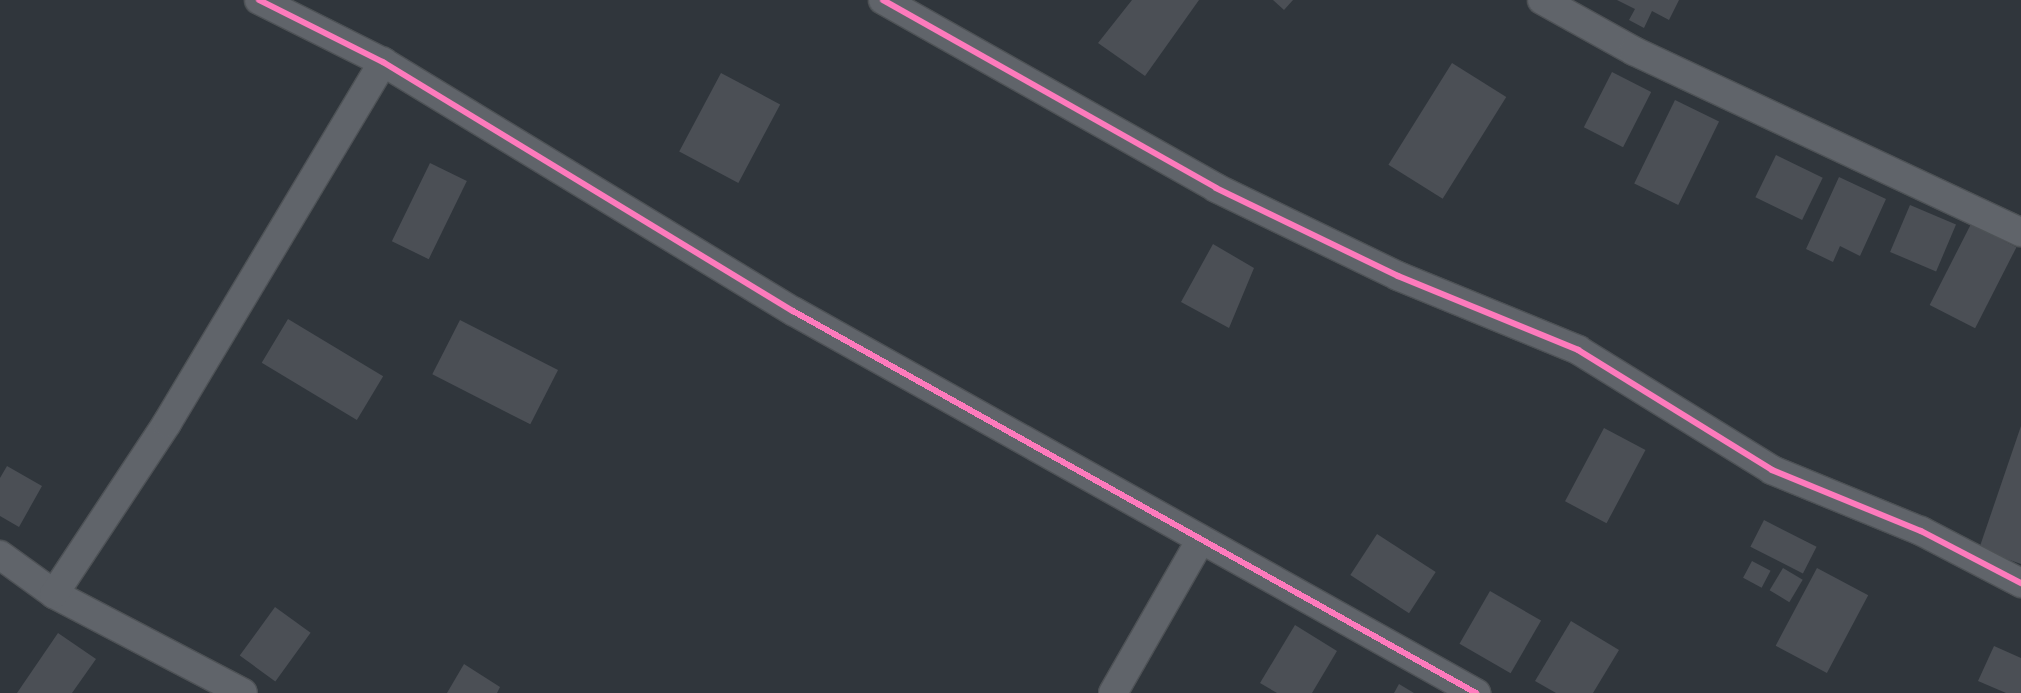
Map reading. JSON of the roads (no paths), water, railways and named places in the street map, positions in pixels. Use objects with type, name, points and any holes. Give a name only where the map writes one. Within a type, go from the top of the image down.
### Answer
[{"type":"street","points":[[259,0],[383,62],[793,311],[1200,541],[1476,693]]},
{"type":"street","points":[[883,0],[1216,188],[1398,276],[1578,350],[1772,470],[1921,531],[2021,583]]},
{"type":"street","points":[[1542,0],[1634,51],[2021,232]]},
{"type":"street","points":[[54,594],[167,423],[383,62]]},
{"type":"street","points":[[1113,693],[1200,541]]},
{"type":"street","points":[[0,555],[54,594],[243,693]]}]
